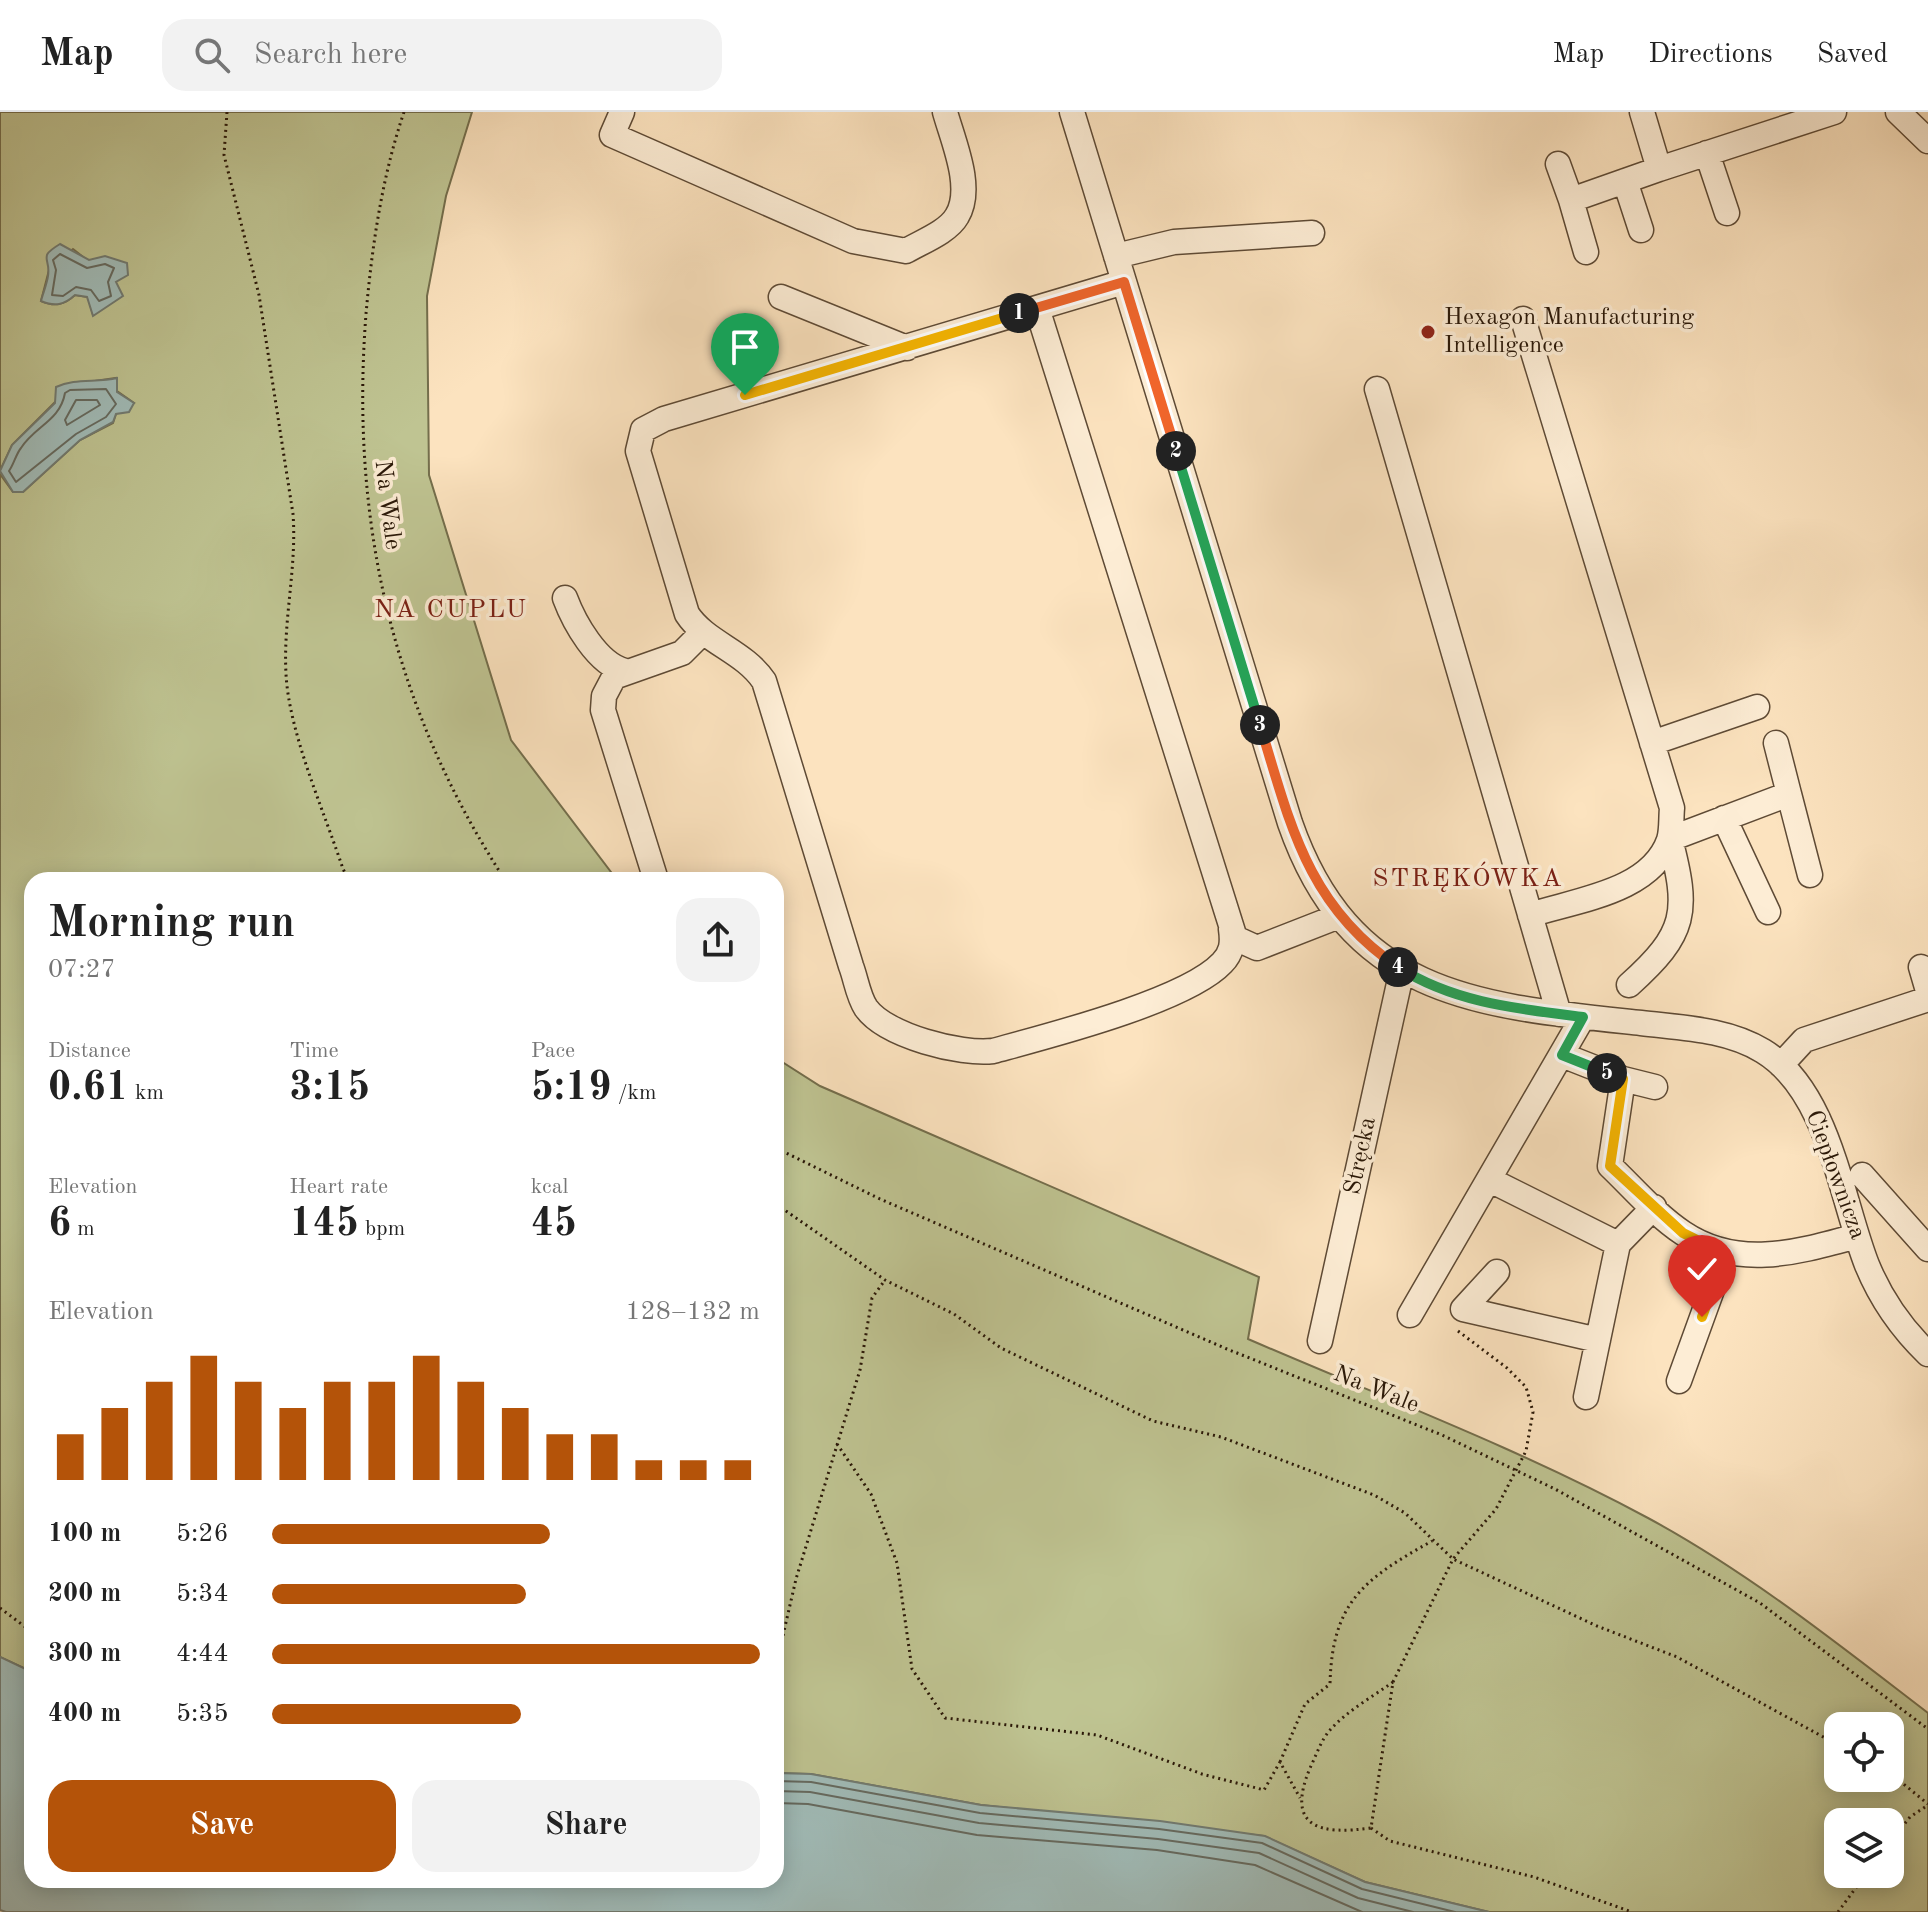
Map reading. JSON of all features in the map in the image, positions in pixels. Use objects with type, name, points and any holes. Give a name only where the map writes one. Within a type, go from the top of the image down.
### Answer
[{"type":"street","points":[[622,112],[612,135],[853,241],[906,251],[950,225],[962,202],[962,177],[945,112]]},
{"type":"street","name":"Ciepłownicza","points":[[1072,112],[1290,823],[1316,885],[1339,916],[1402,970],[1458,996],[1571,1016],[1726,1035],[1757,1048],[1781,1065],[1802,1089],[1818,1121],[1867,1264],[1889,1308],[1928,1354]]},
{"type":"street","points":[[1642,112],[1659,169]]},
{"type":"street","points":[[1571,200],[1834,112]]},
{"type":"street","points":[[1898,112],[1928,141]]},
{"type":"street","points":[[1707,153],[1727,213]]},
{"type":"street","points":[[1558,164],[1586,252]]},
{"type":"street","points":[[1625,181],[1641,230]]},
{"type":"street","points":[[1116,256],[1174,242],[1312,233]]},
{"type":"street","points":[[1124,282],[664,419],[643,430],[638,451],[682,603],[693,623],[744,658],[764,681],[861,997],[865,1006],[881,1021],[943,1047],[993,1051],[1176,994],[1215,969],[1339,916]]},
{"type":"street","points":[[781,297],[907,348]]},
{"type":"street","points":[[1037,308],[1231,929],[1239,943],[1261,947]]},
{"type":"street","points":[[1523,319],[1672,808],[1670,839],[1683,890],[1678,924],[1662,956],[1629,985]]},
{"type":"street","points":[[1377,389],[1530,915],[1571,1016],[1562,1055],[1410,1315]]},
{"type":"street","points":[[565,598],[577,625],[611,664],[625,671]]},
{"type":"street","points":[[654,872],[603,710],[608,685],[625,671],[682,653],[703,632]]},
{"type":"street","points":[[1652,743],[1757,707]]},
{"type":"street","points":[[1776,743],[1810,875]]},
{"type":"street","points":[[1530,915],[1626,884],[1651,869],[1670,839],[1789,794]]},
{"type":"street","points":[[1724,818],[1768,912]]},
{"type":"street","points":[[1215,969],[1231,948],[1231,929]]},
{"type":"street","points":[[1921,967],[1928,991]]},
{"type":"street","name":"Stręcka","points":[[1320,1341],[1402,970]]},
{"type":"street","points":[[1781,1065],[1804,1040],[1928,999]]},
{"type":"street","points":[[1562,1055],[1623,1079],[1655,1087]]},
{"type":"street","points":[[1623,1079],[1610,1166],[1683,1233],[1725,1254],[1765,1257],[1857,1236]]},
{"type":"street","points":[[1862,1175],[1928,1249]]},
{"type":"street","points":[[1490,1180],[1618,1244]]},
{"type":"street","points":[[1586,1397],[1618,1244],[1654,1207]]},
{"type":"street","points":[[1679,1381],[1725,1254]]},
{"type":"street","points":[[1497,1272],[1463,1309],[1598,1340]]},
{"type":"path","points":[[227,112],[224,155],[259,295],[293,514],[295,539],[285,658],[289,698],[346,872]]},
{"type":"path","name":"Na Wale","points":[[404,112],[380,205],[364,341],[362,454],[371,535],[396,644],[428,734],[472,826],[500,872]]},
{"type":"path","name":"Na Wale","points":[[784,1152],[880,1199],[1227,1349],[1442,1435],[1568,1496],[1760,1603],[1928,1729]]},
{"type":"path","points":[[784,1210],[885,1280],[954,1314],[1001,1348],[1113,1399],[1153,1421],[1221,1437],[1374,1495],[1405,1513],[1453,1559],[1597,1626],[1677,1657],[1824,1737]]},
{"type":"path","points":[[784,1631],[796,1579],[860,1370],[872,1298],[885,1280]]},
{"type":"path","points":[[1371,1828],[1393,1682],[1453,1559],[1496,1509],[1516,1471],[1526,1451],[1533,1412],[1526,1387],[1507,1368],[1457,1331],[1454,1320]]},
{"type":"path","points":[[837,1444],[871,1494],[897,1563],[912,1669],[945,1718],[1097,1735],[1202,1774],[1264,1790],[1305,1704],[1330,1684],[1331,1650],[1341,1614],[1378,1573],[1433,1541]]},
{"type":"path","points":[[0,1608],[24,1626]]},
{"type":"path","points":[[1393,1682],[1326,1734],[1301,1792],[1303,1815],[1315,1828],[1339,1833],[1371,1828],[1390,1841],[1534,1877],[1632,1912]]},
{"type":"path","points":[[1280,1762],[1302,1800]]},
{"type":"path","points":[[1904,1785],[1928,1805],[1904,1824]]},
{"type":"path","points":[[1838,1912],[1856,1888]]},
{"type":"green space","points":[[0,112],[472,112],[446,196],[427,296],[429,475],[511,740],[611,872],[24,872],[24,1668],[0,1657],[0,474],[13,492],[23,492],[80,440],[113,423],[116,414],[134,403],[117,391],[116,378],[88,382],[55,402],[12,445],[0,471]],"holes":[[[73,249],[115,282],[122,296],[93,315],[88,297],[75,295],[55,304],[41,301],[49,270]]]},
{"type":"green space","points":[[784,1063],[820,1086],[1259,1277],[1248,1339],[1501,1446],[1600,1493],[1685,1539],[1757,1585],[1826,1635],[1928,1713],[1928,1912],[1489,1912],[1365,1882],[1264,1836],[981,1805],[811,1774],[784,1773]]},
{"type":"water","points":[[60,244],[89,260],[105,256],[127,263],[128,275],[116,282],[123,296],[93,316],[87,297],[75,295],[55,304],[41,301],[48,276],[47,255]]},
{"type":"water","points":[[117,378],[117,392],[134,403],[129,412],[116,414],[113,422],[80,440],[23,492],[13,492],[0,471],[12,445],[55,403],[56,387],[71,382]]},
{"type":"water","points":[[0,1657],[24,1668],[24,1888],[784,1888],[784,1773],[811,1774],[981,1805],[1160,1821],[1265,1836],[1365,1882],[1489,1912],[6,1912],[0,1910]]},
{"type":"place","name":"Hexagon Manufacturing Intelligence","points":[[1428,332]]},
{"type":"district","name":"NA CUPLU","points":[[451,610]]},
{"type":"district","name":"STRĘKÓWKA","points":[[1468,879]]},
{"type":"route","points":[[745,395],[1124,282],[1290,823],[1301,856],[1316,885],[1358,936],[1382,957],[1430,985],[1490,1004],[1583,1017],[1562,1055],[1623,1079],[1610,1166],[1683,1233],[1725,1254],[1702,1317]]}]
